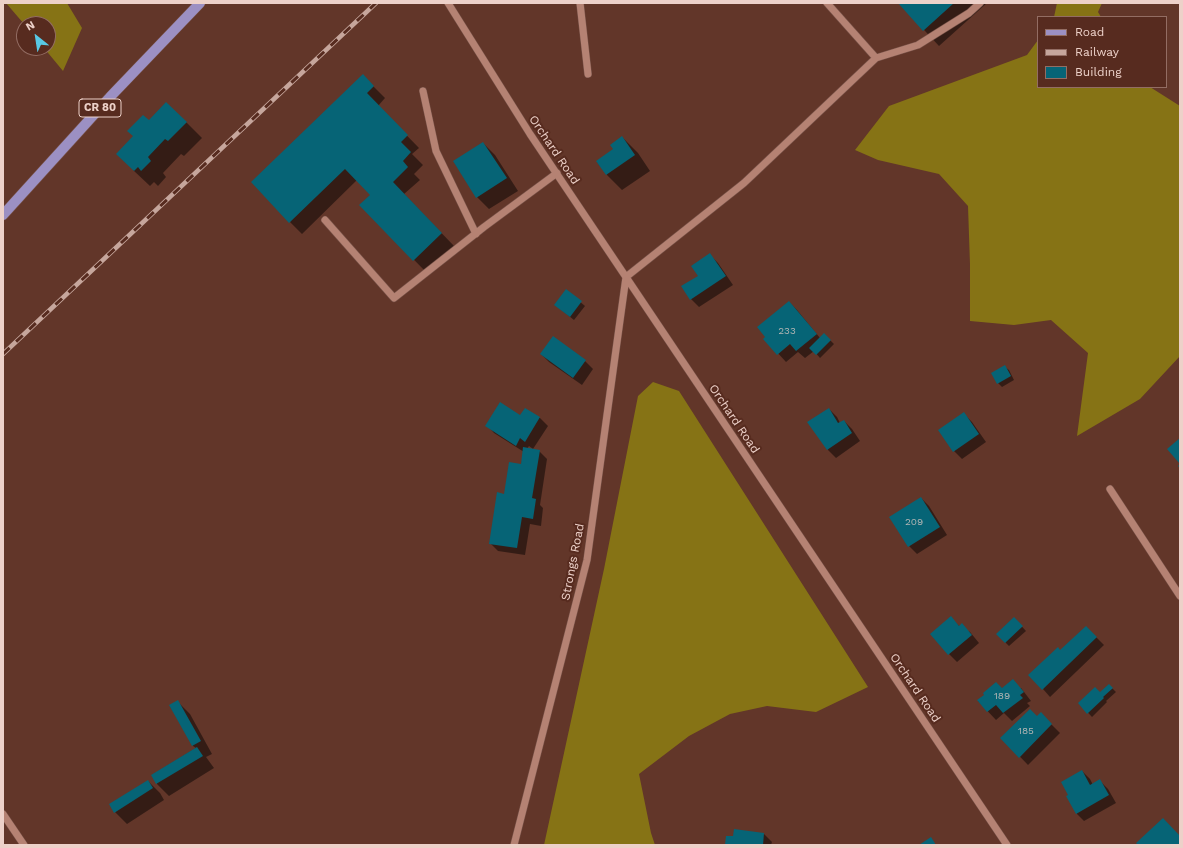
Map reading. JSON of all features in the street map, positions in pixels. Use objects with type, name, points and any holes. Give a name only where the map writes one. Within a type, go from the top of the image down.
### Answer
[{"type":"main road","name":"CR 80","points":[[3,215],[110,97],[200,3]]},
{"type":"street","name":"Orchard Road","points":[[448,3],[530,134],[1007,845]]},
{"type":"street","points":[[580,3],[588,74]]},
{"type":"street","points":[[827,3],[876,58]]},
{"type":"street","points":[[626,277],[744,183],[876,58],[918,45],[969,13],[980,3]]},
{"type":"street","points":[[423,92],[436,151],[476,234]]},
{"type":"street","points":[[325,220],[394,298],[557,173]]},
{"type":"street","name":"Strongs Road","points":[[514,845],[587,560],[626,277]]},
{"type":"street","points":[[1110,489],[1180,596]]},
{"type":"street","points":[[3,814],[24,845]]},
{"type":"shaded area","points":[[6,3],[67,3],[82,28],[63,71],[51,56],[56,56],[56,16],[17,16]]},
{"type":"shaded area","points":[[1057,3],[1102,3],[1098,12],[1100,16],[1054,16]]},
{"type":"shaded area","points":[[1037,41],[1037,88],[1152,88],[1180,106],[1180,356],[1140,399],[1077,436],[1088,353],[1051,320],[1014,325],[970,321],[968,206],[939,174],[878,160],[855,150],[889,106],[1027,55]]},
{"type":"shaded area","points":[[653,382],[679,391],[868,687],[816,712],[767,706],[730,714],[689,736],[639,774],[651,833],[655,845],[544,845],[604,569],[638,396]]},
{"type":"building","points":[[898,3],[954,3],[923,31]]},
{"type":"building","points":[[363,74],[374,86],[367,93],[408,135],[401,142],[411,152],[403,161],[408,167],[393,182],[442,233],[413,261],[359,205],[370,195],[345,169],[289,223],[251,182]]},
{"type":"building","points":[[166,102],[187,122],[168,141],[165,139],[148,157],[151,161],[141,171],[138,167],[134,171],[116,154],[133,136],[127,131],[143,115],[149,120]]},
{"type":"building","points":[[622,136],[635,155],[606,175],[596,161],[613,149],[610,145]]},
{"type":"building","points":[[483,142],[507,178],[476,198],[453,161]]},
{"type":"building","points":[[710,253],[726,276],[690,300],[681,286],[698,276],[691,266]]},
{"type":"building","points":[[566,289],[582,301],[570,317],[554,305]]},
{"type":"building","points":[[789,301],[817,334],[796,351],[790,344],[777,355],[763,339],[765,337],[757,327]]},
{"type":"building","points":[[824,333],[831,340],[816,355],[809,348]]},
{"type":"building","points":[[553,336],[586,360],[573,378],[540,354]]},
{"type":"building","points":[[1005,365],[1011,376],[997,384],[991,373]]},
{"type":"building","points":[[500,402],[520,415],[525,408],[540,417],[525,442],[520,438],[516,446],[485,426]]},
{"type":"building","points":[[829,408],[838,423],[844,420],[852,433],[827,450],[807,422]]},
{"type":"building","points":[[964,412],[979,434],[953,452],[938,430]]},
{"type":"building","points":[[1180,438],[1180,464],[1167,449]]},
{"type":"building","points":[[523,447],[540,450],[532,498],[536,499],[533,519],[522,517],[517,548],[489,544],[497,492],[504,494],[509,462],[521,464]]},
{"type":"building","points":[[921,497],[940,527],[908,547],[889,517]]},
{"type":"building","points":[[951,616],[959,626],[962,623],[972,635],[948,655],[930,634]]},
{"type":"building","points":[[1014,617],[1023,626],[1005,643],[996,634]]},
{"type":"building","points":[[1086,626],[1097,637],[1042,690],[1028,675],[1058,647],[1060,650]]},
{"type":"building","points":[[1013,679],[1024,692],[1020,695],[1023,698],[1003,713],[996,705],[987,712],[977,700],[996,682],[1002,688]]},
{"type":"building","points":[[1109,684],[1113,688],[1087,714],[1078,703],[1095,687],[1100,692]]},
{"type":"building","points":[[178,700],[201,741],[192,746],[169,705]]},
{"type":"building","points":[[1030,709],[1037,716],[1041,712],[1052,724],[1019,758],[1000,738]]},
{"type":"building","points":[[197,747],[203,756],[156,784],[151,775]]},
{"type":"building","points":[[1082,770],[1090,785],[1100,779],[1109,795],[1076,814],[1066,796],[1068,795],[1061,782]]},
{"type":"building","points":[[148,780],[153,788],[114,813],[109,804]]},
{"type":"building","points":[[1163,818],[1180,836],[1180,845],[1138,845],[1136,843]]},
{"type":"building","points":[[734,829],[764,833],[763,845],[725,845],[726,836],[733,836]]},
{"type":"building","points":[[931,837],[936,845],[919,845]]},
{"type":"railway","points":[[3,354],[376,3]]}]
